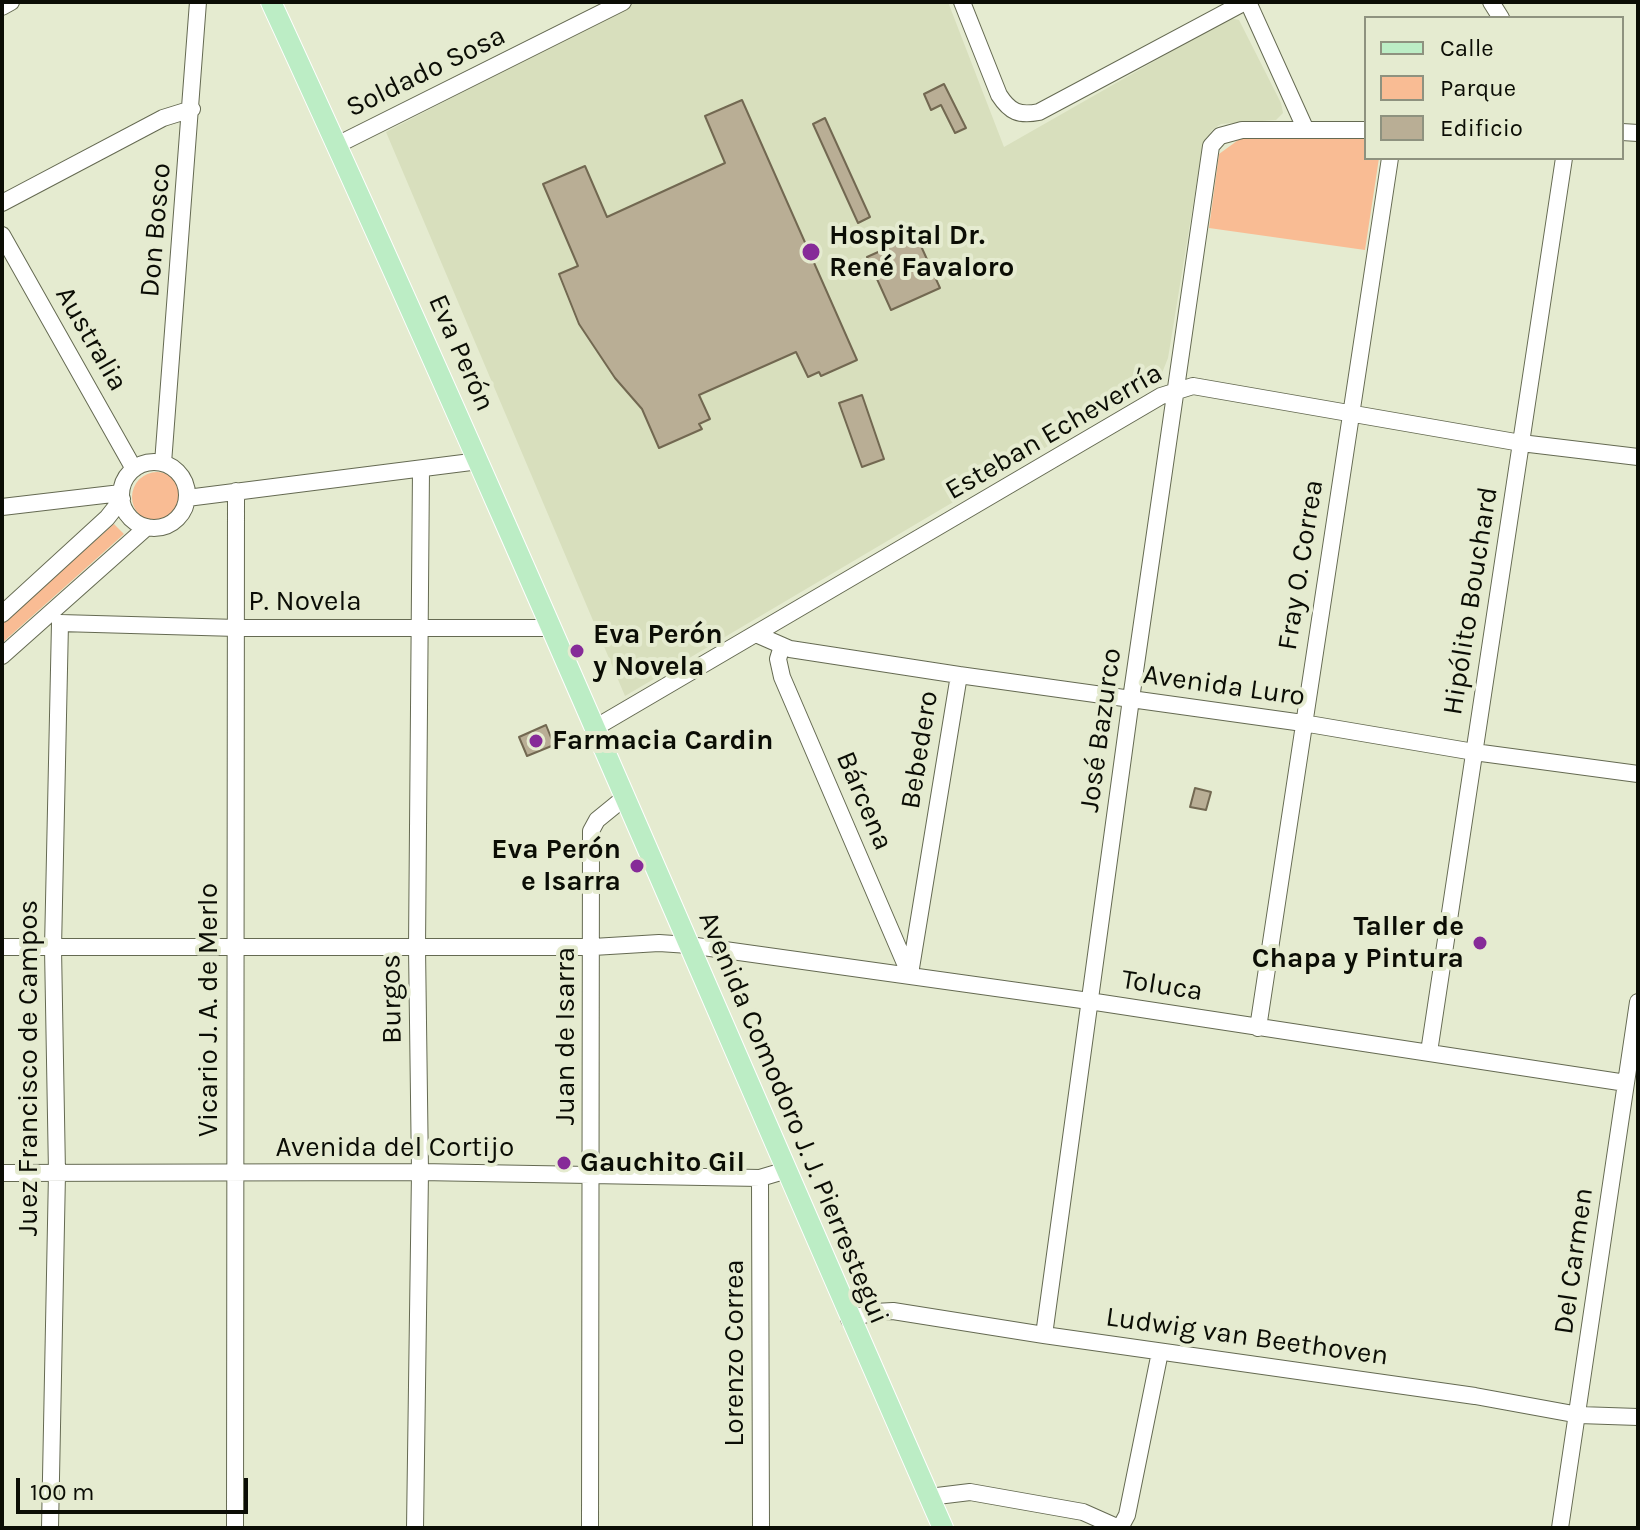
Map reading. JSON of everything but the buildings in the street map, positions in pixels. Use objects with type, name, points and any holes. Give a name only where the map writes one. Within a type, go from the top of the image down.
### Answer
[{"type":"main road","name":"Eva Perón","points":[[271,2],[479,461],[593,729]]},
{"type":"main road","name":"Avenida Comodoro J. J. Pierrestegui","points":[[593,729],[943,1528]]},
{"type":"street","points":[[2,7],[11,2]]},
{"type":"street","name":"Don Bosco","points":[[163,463],[198,2]]},
{"type":"street","name":"Soldado Sosa","points":[[337,145],[623,2]]},
{"type":"street","points":[[962,2],[999,95],[1015,113],[1039,112],[1247,2],[1305,128],[1364,130]]},
{"type":"street","points":[[2,203],[163,118],[192,109]]},
{"type":"street","name":"José Bazurco","points":[[1044,1335],[1211,146],[1220,136],[1242,130],[1305,128]]},
{"type":"street","name":"Fray O. Correa","points":[[1258,1028],[1390,160]]},
{"type":"street","name":"Hipólito Bouchard","points":[[1429,1052],[1564,160]]},
{"type":"street","name":"Australia","points":[[2,235],[134,469]]},
{"type":"street","name":"Esteban Echeverría","points":[[593,729],[1148,404],[1177,390],[1193,386],[1521,443],[1638,457]]},
{"type":"street","points":[[187,498],[479,461]]},
{"type":"street","points":[[2,614],[107,518],[121,496],[127,475],[134,469],[149,462],[171,466],[183,477],[187,498],[185,507],[174,522],[157,528],[147,527],[130,517],[121,496]]},
{"type":"street","name":"Burgos","points":[[415,1528],[420,1172],[417,947],[421,469]]},
{"type":"street","name":"Vicario J. A. de Merlo","points":[[235,1528],[236,491]]},
{"type":"street","points":[[2,507],[121,496]]},
{"type":"street","points":[[2,656],[55,618],[147,527]]},
{"type":"street","name":"P. Novela","points":[[55,618],[237,628],[550,628]]},
{"type":"street","name":"Juez Francisco de Campos","points":[[50,1528],[57,1173],[53,948],[55,618]]},
{"type":"street","name":"Avenida Luro","points":[[758,635],[782,646],[959,675],[1638,774]]},
{"type":"street","name":"Bárcena","points":[[782,646],[778,659],[782,677],[910,975]]},
{"type":"street","name":"Bebedero","points":[[910,975],[959,675]]},
{"type":"street","name":"Juan de Isarra","points":[[590,1528],[591,831],[597,820],[624,798]]},
{"type":"street","name":"Toluca","points":[[2,947],[689,945],[1429,1052],[1629,1093]]},
{"type":"street","name":"Del Carmen","points":[[1560,1528],[1629,1093],[1638,1002]]},
{"type":"street","name":"Avenida del Cortijo","points":[[2,1173],[420,1172],[760,1178],[787,1170]]},
{"type":"street","name":"Lorenzo Correa","points":[[760,1178],[761,1528]]},
{"type":"street","name":"Ludwig van Beethoven","points":[[849,1319],[874,1312],[893,1311],[1475,1396],[1579,1415],[1638,1417]]},
{"type":"street","points":[[929,1497],[970,1492],[1083,1512],[1120,1528],[1127,1515],[1160,1352]]},
{"type":"shaded area","name":"Hospital Dr. René Favaloro","points":[[636,2],[948,2],[1004,147],[1230,18],[1239,20],[1281,103],[1283,113],[1276,120],[1221,124],[1212,130],[1203,144],[1168,358],[1153,384],[625,696],[386,132]]},
{"type":"green space","points":[[1241,138],[1364,139],[1364,160],[1379,160],[1365,250],[1209,228],[1219,154]]},
{"type":"green space","points":[[157,472],[175,479],[182,497],[175,515],[157,522],[139,515],[132,497],[139,479]]},
{"type":"green space","points":[[114,524],[124,534],[2,643],[2,624]]},
{"type":"place","name":"Hospital Dr. René Favaloro","points":[[811,252]]},
{"type":"place","name":"Eva Perón y Novela","points":[[577,651]]},
{"type":"place","name":"Farmacia Cardin","points":[[536,741]]},
{"type":"place","name":"Eva Perón e Isarra","points":[[637,866]]},
{"type":"place","name":"Taller de Chapa y Pintura","points":[[1480,943]]},
{"type":"place","name":"Gauchito Gil","points":[[564,1163]]}]
